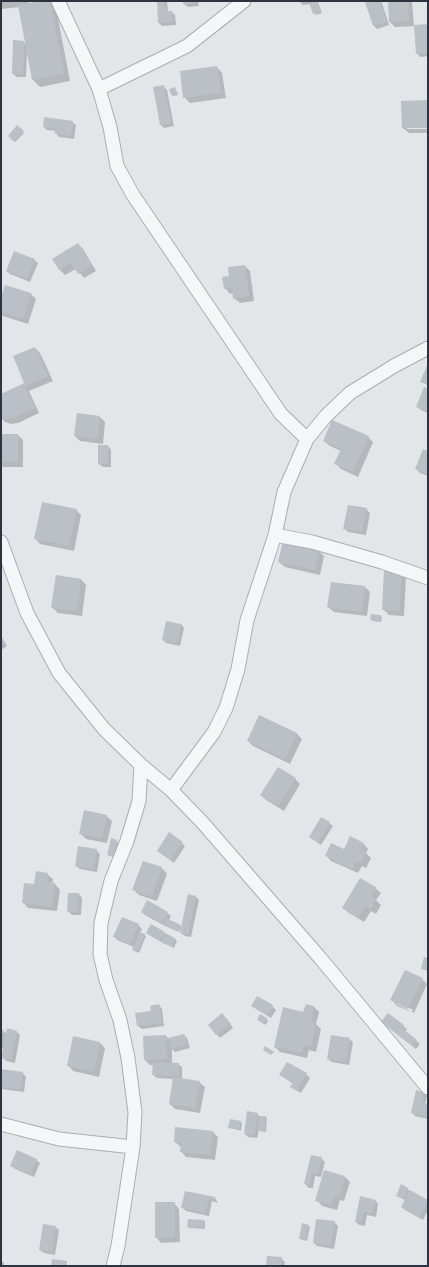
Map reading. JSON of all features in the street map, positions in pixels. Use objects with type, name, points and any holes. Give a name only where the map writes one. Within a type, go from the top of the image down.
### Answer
[{"type":"street","points":[[58,1],[99,89],[110,127],[117,166],[133,195],[281,414],[307,439]]},
{"type":"street","points":[[99,89],[187,46],[244,1]]},
{"type":"street","points":[[171,790],[214,732],[226,708],[238,669],[247,620],[275,535],[284,492],[307,439],[326,416],[350,393],[394,366],[428,348]]},
{"type":"street","points":[[275,535],[312,542],[382,562],[428,578]]},
{"type":"street","points":[[1,542],[27,613],[59,673],[104,729],[171,790],[202,822],[321,959],[428,1088]]},
{"type":"street","points":[[114,1266],[134,1147],[135,1112],[128,1058],[120,1020],[106,980],[100,954],[100,923],[111,881],[127,841],[139,801],[141,764]]},
{"type":"street","points":[[1,1124],[59,1139],[134,1147]]},
{"type":"building","points":[[50,1],[64,74],[32,80],[18,5]]},
{"type":"building","points":[[157,1],[164,1],[165,11],[172,11],[173,22],[158,23]]},
{"type":"building","points":[[183,1],[196,1],[196,3],[183,4]]},
{"type":"building","points":[[317,1],[321,12],[313,14],[309,3]]},
{"type":"building","points":[[380,1],[387,22],[373,26],[365,2]]},
{"type":"building","points":[[388,1],[408,1],[409,21],[389,22]]},
{"type":"building","points":[[428,24],[428,53],[416,54],[414,25]]},
{"type":"building","points":[[13,40],[24,41],[23,74],[12,74]]},
{"type":"building","points":[[217,66],[221,93],[183,98],[180,71]]},
{"type":"building","points":[[164,85],[171,123],[160,125],[153,87]]},
{"type":"building","points":[[175,87],[177,93],[171,95],[169,89]]},
{"type":"building","points":[[428,100],[428,128],[402,128],[401,101]]},
{"type":"building","points":[[44,117],[73,121],[71,136],[55,134],[55,129],[43,127]]},
{"type":"building","points":[[17,125],[24,131],[13,141],[8,136]]},
{"type":"building","points":[[78,243],[92,265],[78,274],[71,263],[59,270],[52,259]]},
{"type":"building","points":[[14,251],[35,259],[27,279],[6,271]]},
{"type":"building","points":[[245,265],[249,296],[233,299],[232,288],[224,289],[222,277],[229,276],[228,267]]},
{"type":"building","points":[[5,285],[31,293],[23,319],[1,312],[1,296]]},
{"type":"building","points":[[35,347],[48,376],[25,386],[35,408],[12,418],[1,418],[1,394],[24,383],[13,356]]},
{"type":"building","points":[[428,363],[428,385],[420,382]]},
{"type":"building","points":[[424,387],[428,389],[428,411],[416,407]]},
{"type":"building","points":[[77,413],[100,416],[98,439],[74,436]]},
{"type":"building","points":[[332,420],[369,436],[353,472],[334,464],[341,449],[323,441]]},
{"type":"building","points":[[1,434],[18,434],[18,462],[1,462]]},
{"type":"building","points":[[98,445],[108,445],[108,464],[98,464]]},
{"type":"building","points":[[423,449],[428,451],[428,475],[415,469]]},
{"type":"building","points":[[42,502],[77,509],[69,546],[34,539]]},
{"type":"building","points":[[348,505],[367,508],[362,532],[343,529]]},
{"type":"building","points":[[283,541],[320,550],[315,570],[278,562]]},
{"type":"building","points":[[384,570],[402,571],[399,611],[382,610]]},
{"type":"building","points":[[56,575],[81,579],[77,611],[51,608]]},
{"type":"building","points":[[331,582],[365,586],[362,612],[327,607]]},
{"type":"building","points":[[371,614],[381,615],[380,621],[370,620]]},
{"type":"building","points":[[166,621],[181,624],[177,643],[162,640]]},
{"type":"building","points":[[1,636],[5,642],[1,645]]},
{"type":"building","points":[[259,715],[297,733],[285,759],[247,741]]},
{"type":"building","points":[[278,767],[296,778],[278,806],[260,795]]},
{"type":"building","points":[[84,810],[107,815],[102,838],[79,834]]},
{"type":"building","points":[[321,817],[330,822],[318,843],[309,837]]},
{"type":"building","points":[[169,832],[183,842],[170,860],[157,851]]},
{"type":"building","points":[[350,836],[364,843],[361,849],[366,852],[360,863],[356,861],[353,869],[325,856],[331,843],[344,849]]},
{"type":"building","points":[[111,838],[117,840],[114,857],[107,855]]},
{"type":"building","points":[[78,846],[97,849],[94,869],[75,866]]},
{"type":"building","points":[[143,861],[162,867],[152,897],[132,890]]},
{"type":"building","points":[[36,871],[48,873],[47,882],[55,883],[52,907],[22,903],[24,883],[34,884]]},
{"type":"building","points":[[360,878],[376,887],[371,896],[376,899],[371,909],[365,906],[358,918],[342,908]]},
{"type":"building","points":[[68,893],[79,893],[78,912],[67,912]]},
{"type":"building","points":[[188,894],[196,896],[188,935],[180,933]]},
{"type":"building","points":[[147,900],[168,912],[162,923],[141,912]]},
{"type":"building","points":[[122,917],[139,924],[130,944],[113,937]]},
{"type":"building","points":[[166,918],[181,925],[178,931],[163,924]]},
{"type":"building","points":[[151,924],[165,932],[159,941],[146,933]]},
{"type":"building","points":[[140,932],[145,934],[137,952],[132,950]]},
{"type":"building","points":[[166,933],[176,939],[172,947],[161,942]]},
{"type":"building","points":[[424,957],[428,958],[428,971],[421,969]]},
{"type":"building","points":[[405,970],[423,978],[408,1009],[390,1000]]},
{"type":"building","points":[[257,996],[273,1005],[267,1015],[251,1006]]},
{"type":"building","points":[[159,1004],[162,1023],[137,1026],[135,1013],[151,1011],[150,1006]]},
{"type":"building","points":[[306,1004],[314,1006],[311,1022],[316,1023],[311,1047],[303,1045],[302,1053],[274,1047],[283,1007],[303,1012]]},
{"type":"building","points":[[222,1013],[231,1024],[216,1035],[208,1025]]},
{"type":"building","points":[[388,1013],[404,1025],[402,1028],[417,1040],[412,1046],[381,1022]]},
{"type":"building","points":[[260,1014],[267,1018],[264,1024],[257,1020]]},
{"type":"building","points":[[7,1028],[17,1031],[11,1060],[1,1058]]},
{"type":"building","points":[[1,1029],[4,1030],[1,1038]]},
{"type":"building","points":[[184,1034],[187,1045],[171,1049],[168,1038]]},
{"type":"building","points":[[166,1035],[167,1059],[144,1060],[143,1036]]},
{"type":"building","points":[[331,1035],[350,1038],[346,1062],[327,1059]]},
{"type":"building","points":[[73,1036],[100,1042],[94,1072],[67,1066]]},
{"type":"building","points":[[265,1046],[274,1052],[271,1055],[263,1050]]},
{"type":"building","points":[[153,1062],[179,1063],[179,1076],[152,1075]]},
{"type":"building","points":[[287,1062],[307,1073],[297,1091],[290,1087],[293,1083],[279,1075]]},
{"type":"building","points":[[1,1069],[23,1072],[21,1089],[1,1087]]},
{"type":"building","points":[[173,1077],[200,1081],[195,1108],[169,1104]]},
{"type":"building","points":[[416,1090],[424,1092],[422,1102],[428,1104],[428,1117],[411,1113]]},
{"type":"building","points":[[247,1111],[258,1113],[254,1135],[244,1134]]},
{"type":"building","points":[[259,1116],[266,1116],[265,1131],[258,1130]]},
{"type":"building","points":[[230,1119],[241,1121],[239,1130],[228,1128]]},
{"type":"building","points":[[175,1127],[213,1131],[210,1155],[180,1152],[181,1143],[174,1142]]},
{"type":"building","points":[[17,1150],[37,1159],[30,1174],[10,1166]]},
{"type":"building","points":[[311,1155],[322,1157],[318,1174],[312,1173],[309,1185],[304,1184]]},
{"type":"building","points":[[324,1170],[345,1176],[339,1196],[335,1195],[332,1205],[315,1201]]},
{"type":"building","points":[[401,1184],[408,1188],[403,1199],[396,1196]]},
{"type":"building","points":[[410,1190],[428,1200],[420,1217],[401,1207]]},
{"type":"building","points":[[185,1191],[215,1197],[215,1200],[209,1198],[205,1213],[181,1208]]},
{"type":"building","points":[[360,1196],[376,1200],[372,1214],[364,1212],[361,1223],[355,1222]]},
{"type":"building","points":[[155,1202],[175,1202],[175,1238],[155,1238]]},
{"type":"building","points":[[188,1219],[204,1220],[204,1228],[187,1227]]},
{"type":"building","points":[[316,1219],[335,1221],[331,1246],[313,1243]]},
{"type":"building","points":[[302,1223],[309,1225],[305,1240],[299,1239]]},
{"type":"building","points":[[43,1224],[56,1226],[52,1252],[39,1250]]},
{"type":"building","points":[[267,1256],[282,1257],[281,1266],[266,1266]]},
{"type":"building","points":[[52,1259],[67,1261],[67,1266],[51,1266]]}]
